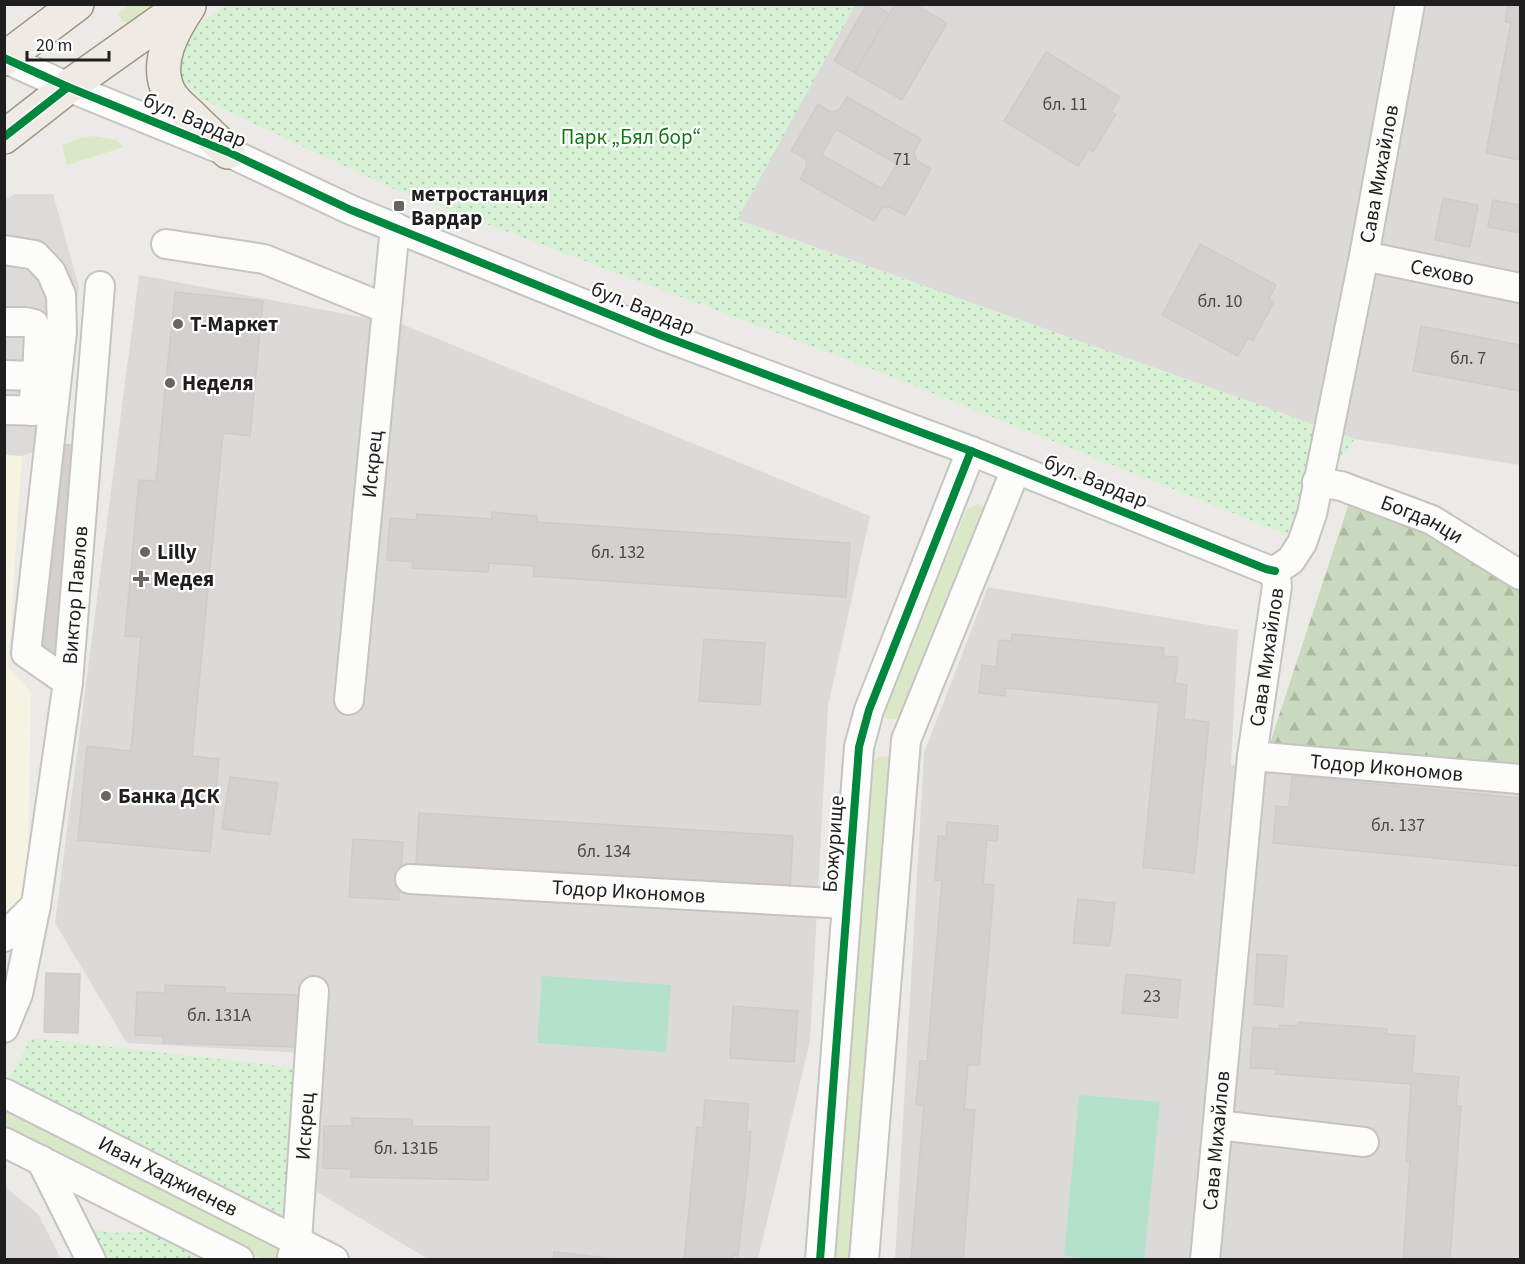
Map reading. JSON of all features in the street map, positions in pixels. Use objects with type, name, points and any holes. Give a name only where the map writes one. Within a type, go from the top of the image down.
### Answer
[{"type":"main road","points":[[5,59],[77,4]]},
{"type":"main road","points":[[4,137],[68,87],[185,4]]},
{"type":"main road","points":[[190,4],[173,32],[167,49],[163,67],[165,82],[172,98],[228,152]]},
{"type":"street","name":"Сава Михайлов","points":[[1205,1260],[1252,756],[1277,586],[1275,571],[1291,560],[1302,543],[1312,514],[1364,256],[1410,4]]},
{"type":"street","name":"бул. Вардар","points":[[5,59],[228,152],[351,210],[663,336],[971,451],[1275,571]]},
{"type":"street","name":"Искрец","points":[[349,700],[395,227]]},
{"type":"street","points":[[166,244],[264,259],[387,309]]},
{"type":"street","points":[[4,249],[35,255],[51,272],[61,295],[62,332],[30,411]]},
{"type":"street","name":"Сехово","points":[[1364,256],[1521,288]]},
{"type":"street","name":"Виктор Павлов","points":[[4,1028],[18,994],[36,905],[68,682],[100,286]]},
{"type":"street","points":[[4,322],[34,324],[39,333],[36,376],[30,411],[26,653],[68,682]]},
{"type":"street","points":[[4,375],[36,376]]},
{"type":"street","name":"Божурище","points":[[820,1260],[859,747],[869,710],[971,451]]},
{"type":"street","points":[[864,1260],[906,740],[1016,469]]},
{"type":"street","name":"Богданци","points":[[1317,482],[1341,486],[1432,520],[1521,575]]},
{"type":"street","name":"Тодор Икономов","points":[[1252,756],[1521,779]]},
{"type":"street","name":"Тодор Икономов","points":[[410,879],[847,904]]},
{"type":"street","points":[[4,937],[36,905]]},
{"type":"street","name":"Искрец","points":[[294,1250],[314,991]]},
{"type":"street","name":"Иван Хаджиенев","points":[[4,1093],[294,1250],[334,1260]]},
{"type":"street","points":[[1218,1125],[1364,1142]]},
{"type":"street","name":"Иван Хаджиенев","points":[[4,1142],[239,1260]]},
{"type":"street","points":[[41,1160],[91,1260]]},
{"type":"shaded area","points":[[855,5],[1520,5],[1520,465],[1355,439],[736,219]]},
{"type":"shaded area","points":[[14,194],[53,194],[79,287],[53,444],[22,456],[5,455],[4,201]]},
{"type":"shaded area","points":[[139,275],[404,325],[870,516],[828,706],[810,1041],[758,1259],[428,1259],[317,1192],[320,1054],[127,1043],[55,923]]},
{"type":"shaded area","points":[[5,455],[22,456],[8,667],[31,692],[27,906],[5,929]]},
{"type":"shaded area","points":[[988,587],[1238,630],[1231,765],[1520,793],[1520,1259],[895,1260],[924,753]]},
{"type":"shaded area","points":[[5,1187],[38,1214],[61,1259],[5,1259]]},
{"type":"green space","points":[[129,5],[162,5],[133,23],[123,22],[118,14]]},
{"type":"green space","name":"Парк „Бял бор“","points":[[225,5],[855,5],[737,220],[1355,439],[1286,534],[852,361],[396,190],[202,99],[182,79],[180,52],[188,34]]},
{"type":"green space","points":[[95,136],[116,140],[124,147],[67,165],[62,145],[80,138]]},
{"type":"green space","points":[[978,504],[984,508],[986,516],[902,712],[896,719],[889,719],[884,715],[884,706],[967,509]]},
{"type":"green space","points":[[1348,506],[1426,531],[1520,590],[1520,766],[1270,743]]},
{"type":"green space","points":[[883,756],[892,760],[854,1259],[832,1260],[872,763],[878,757]]},
{"type":"green space","points":[[542,976],[671,985],[666,1052],[537,1043]]},
{"type":"green space","points":[[31,1038],[308,1069],[291,1226],[19,1094],[10,1078]]},
{"type":"green space","points":[[1079,1095],[1160,1102],[1144,1259],[1101,1260],[1064,1256]]},
{"type":"green space","points":[[4,1101],[278,1240],[286,1259],[261,1259],[5,1127]]},
{"type":"green space","points":[[73,1223],[111,1233],[150,1232],[206,1259],[91,1259]]},
{"type":"building","points":[[867,4],[873,4],[890,14],[855,73],[834,61]]},
{"type":"building","points":[[895,4],[914,4],[947,23],[902,100],[855,73]]},
{"type":"building","points":[[1508,4],[1520,4],[1520,160],[1486,153],[1511,23],[1505,22]]},
{"type":"building","points":[[1046,52],[1120,97],[1111,112],[1116,114],[1093,152],[1089,149],[1078,166],[1004,121]]},
{"type":"building","points":[[847,97],[921,139],[914,151],[916,160],[931,169],[905,215],[889,207],[882,208],[874,221],[800,179],[807,166],[805,158],[791,151],[818,104],[831,112],[839,110]],"holes":[[[836,129],[897,164],[882,189],[822,155]]]},
{"type":"building","points":[[1443,198],[1478,205],[1470,247],[1435,240]]},
{"type":"building","points":[[1493,200],[1520,205],[1520,233],[1488,227]]},
{"type":"building","points":[[1200,244],[1276,285],[1269,299],[1274,302],[1253,341],[1248,338],[1238,356],[1162,315]]},
{"type":"building","points":[[175,292],[263,301],[250,436],[223,433],[192,756],[219,759],[210,852],[78,840],[87,746],[131,751],[141,637],[125,636],[139,480],[156,481]]},
{"type":"building","points":[[1421,326],[1520,345],[1520,391],[1413,371]]},
{"type":"building","points":[[53,444],[76,445],[62,656],[39,655]]},
{"type":"building","points":[[492,512],[537,516],[537,522],[850,543],[846,597],[533,576],[534,566],[489,563],[488,572],[412,568],[413,562],[387,560],[390,518],[416,520],[417,514],[492,519]]},
{"type":"building","points":[[1012,634],[1164,648],[1163,656],[1178,657],[1175,683],[1187,685],[1184,719],[1209,722],[1194,873],[1143,867],[1159,703],[1005,688],[1005,696],[979,693],[982,665],[996,667],[999,640],[1011,641]]},
{"type":"building","points":[[704,639],[765,643],[760,705],[699,701]]},
{"type":"building","points":[[1292,776],[1520,798],[1520,866],[1273,843],[1276,806],[1289,807]]},
{"type":"building","points":[[230,777],[278,783],[270,835],[222,829]]},
{"type":"building","points":[[419,813],[793,836],[790,888],[416,865]]},
{"type":"building","points":[[947,822],[998,826],[997,841],[987,840],[983,884],[994,885],[979,1065],[968,1065],[964,1109],[975,1110],[963,1260],[911,1260],[924,1106],[916,1105],[920,1061],[927,1061],[942,881],[935,880],[938,836],[946,837]]},
{"type":"building","points":[[353,839],[403,842],[399,900],[349,897]]},
{"type":"building","points":[[1078,899],[1115,903],[1110,946],[1073,943]]},
{"type":"building","points":[[1257,954],[1287,956],[1283,1007],[1254,1004]]},
{"type":"building","points":[[46,973],[80,974],[78,1033],[44,1032]]},
{"type":"building","points":[[1126,974],[1181,980],[1177,1018],[1122,1013]]},
{"type":"building","points":[[165,985],[225,987],[225,993],[302,995],[300,1047],[163,1043],[163,1036],[135,1035],[137,992],[165,993]]},
{"type":"building","points":[[733,1006],[798,1011],[794,1062],[730,1058]]},
{"type":"building","points":[[1298,1022],[1387,1029],[1386,1034],[1415,1036],[1412,1073],[1459,1077],[1456,1106],[1461,1106],[1450,1260],[1403,1260],[1410,1162],[1406,1162],[1411,1084],[1276,1074],[1277,1069],[1250,1068],[1253,1027],[1279,1029],[1280,1025],[1297,1026]]},
{"type":"building","points":[[705,1100],[749,1104],[746,1132],[751,1132],[749,1159],[738,1256],[733,1255],[733,1260],[684,1260],[697,1127],[703,1128]]},
{"type":"building","points":[[352,1118],[412,1119],[412,1126],[489,1127],[488,1180],[351,1177],[351,1169],[323,1168],[324,1126],[352,1126]]},
{"type":"building","points":[[554,1252],[627,1260],[553,1260]]},
{"type":"cycle path","points":[[4,58],[68,87],[228,152],[351,210],[663,336],[971,451],[1275,571]]},
{"type":"cycle path","points":[[4,137],[68,87]]},
{"type":"cycle path","points":[[820,1260],[859,747],[869,710],[971,451]]},
{"type":"place","name":"метростанция Вардар","points":[[399,206]]},
{"type":"place","name":"Т-Маркет","points":[[178,324]]},
{"type":"place","name":"Неделя","points":[[170,383]]},
{"type":"place","name":"Lilly","points":[[145,552]]},
{"type":"place","name":"Медея","points":[[141,579]]},
{"type":"place","name":"Банка ДСК","points":[[106,796]]}]
